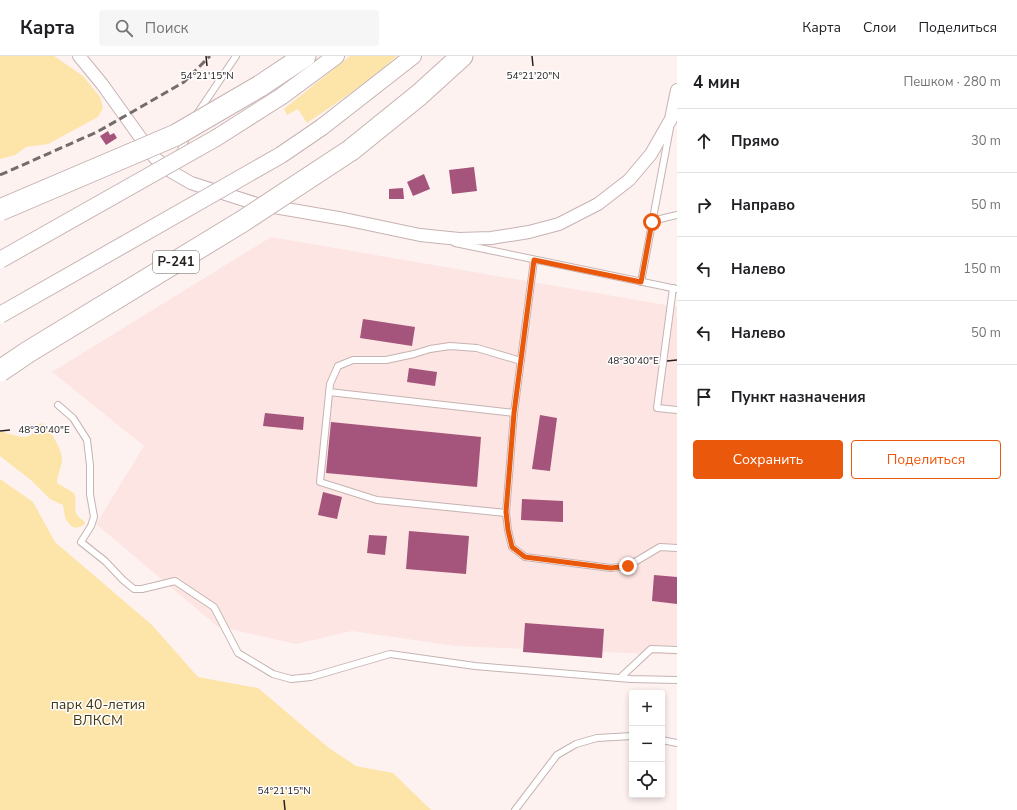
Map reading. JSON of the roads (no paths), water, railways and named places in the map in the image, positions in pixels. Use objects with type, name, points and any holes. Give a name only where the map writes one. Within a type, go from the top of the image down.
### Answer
[{"type":"highway","points":[[0,210],[176,135],[260,86],[305,56]]},
{"type":"highway","name":"Р-241","points":[[0,371],[28,352],[243,221],[351,150],[419,95],[462,56]]},
{"type":"main road","points":[[0,260],[216,138],[282,96],[336,56]]},
{"type":"main road","points":[[0,315],[281,155],[322,127],[413,56]]},
{"type":"street","points":[[79,56],[102,84],[155,158],[172,172],[191,183],[257,204],[344,219],[420,235],[459,239],[491,238],[529,232],[559,224],[598,204],[629,180],[651,154],[672,119],[677,90]]},
{"type":"lane","points":[[172,172],[197,112],[236,56]]},
{"type":"lane","points":[[641,282],[672,119]]},
{"type":"lane","points":[[652,222],[677,215]]},
{"type":"lane","points":[[420,235],[534,260],[675,288],[657,408],[677,410]]},
{"type":"lane","points":[[534,260],[514,413],[506,512],[512,547],[525,557],[611,568],[628,566],[660,547],[677,548]]},
{"type":"lane","points":[[506,512],[377,500],[320,482],[330,384],[338,366],[353,360],[386,360],[430,349],[450,346],[478,348],[521,361]]},
{"type":"lane","points":[[329,392],[514,413]]},
{"type":"lane","points":[[58,405],[73,418],[87,440],[90,465],[90,494],[94,517],[91,526],[81,542],[105,561],[134,589],[142,589],[175,581],[214,607],[238,653],[273,674],[291,679],[311,677],[390,654],[475,666],[620,678],[677,680]]},
{"type":"lane","points":[[620,678],[650,650],[677,650]]},
{"type":"lane","points":[[515,810],[557,755],[576,744],[597,738],[629,736]]},
{"type":"lane","points":[[665,741],[677,744]]},
{"type":"railway","points":[[0,175],[97,132],[184,82],[210,56]]},
{"type":"park label","name":"парк 40-летия ВЛКСМ","points":[[98,712]]}]
